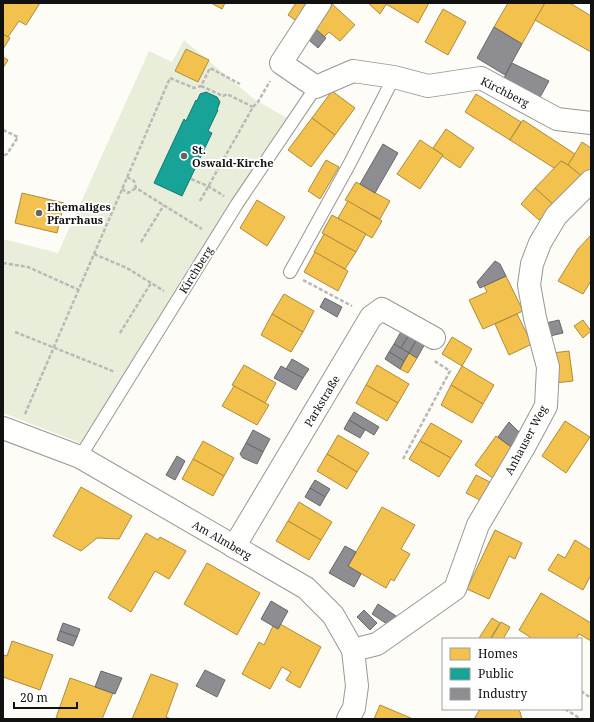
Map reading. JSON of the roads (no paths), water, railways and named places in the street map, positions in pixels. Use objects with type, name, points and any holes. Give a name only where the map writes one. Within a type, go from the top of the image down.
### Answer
[{"type":"street","points":[[316,87],[281,63],[320,3]]},
{"type":"street","name":"Kirchberg","points":[[316,87],[353,71],[394,77],[428,86],[481,78],[557,119],[591,123]]},
{"type":"street","name":"Anhauser Weg","points":[[353,650],[377,644],[455,589],[478,526],[546,406],[548,367],[535,318],[529,285],[532,264],[540,243],[556,216],[591,181]]},
{"type":"street","name":"Parkstraße","points":[[234,547],[372,317],[382,309],[434,338]]},
{"type":"street","name":"Am Almberg","points":[[10,430],[80,457],[306,588],[333,616],[353,650],[357,686],[354,708],[348,719]]},
{"type":"lane","points":[[290,272],[350,163],[394,77]]},
{"type":"lane","name":"Kirchberg","points":[[80,457],[237,204],[316,87]]},
{"type":"place","name":"St. Oswald-Kirche","points":[[184,156]]},
{"type":"place","name":"Ehemaliges Pfarrhaus","points":[[39,213]]}]
